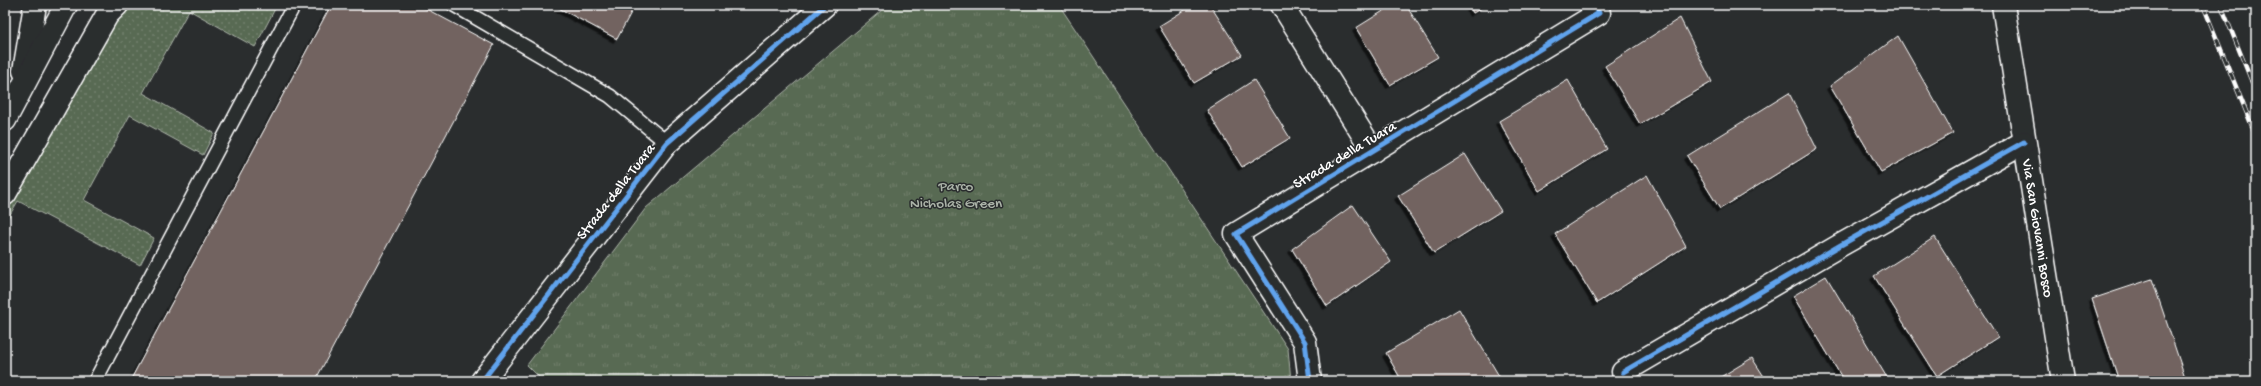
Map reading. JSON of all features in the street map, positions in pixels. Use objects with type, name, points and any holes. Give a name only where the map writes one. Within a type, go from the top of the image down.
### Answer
[{"type":"street","points":[[21,89],[35,5]]},
{"type":"street","points":[[5,120],[66,5]]},
{"type":"street","points":[[5,194],[107,15],[117,5]]},
{"type":"street","name":"Strada della Tuara","points":[[482,381],[667,143],[825,5]]},
{"type":"street","name":"Strada della Tuara","points":[[1282,5],[1373,151]]},
{"type":"street","name":"Strada della Tuara","points":[[1310,381],[1305,342],[1236,234],[1599,13],[1595,5]]},
{"type":"street","name":"Via San Giovanni Bosco","points":[[2003,5],[2063,381]]},
{"type":"street","points":[[1623,372],[1832,250],[2024,142]]},
{"type":"lane","points":[[95,381],[294,5]]},
{"type":"lane","points":[[454,5],[610,96],[667,143]]},
{"type":"green space","points":[[125,5],[277,5],[255,47],[189,10],[143,93],[214,133],[203,155],[130,115],[84,200],[154,238],[140,265],[18,201],[5,223],[5,213],[90,57]]},
{"type":"green space","name":"Parco Nicholas Green","points":[[888,5],[1059,5],[1288,349],[1291,381],[543,381],[527,365],[646,208]]},
{"type":"building","points":[[331,5],[419,5],[494,45],[315,381],[130,381]]},
{"type":"building","points":[[553,5],[635,5],[617,39]]},
{"type":"building","points":[[1193,5],[1210,5],[1242,55],[1194,83],[1159,26]]},
{"type":"building","points":[[1393,5],[1406,5],[1438,57],[1390,85],[1356,28]]},
{"type":"building","points":[[1469,5],[1487,5],[1473,13]]},
{"type":"building","points":[[1680,18],[1712,82],[1640,124],[1605,66]]},
{"type":"building","points":[[1898,36],[1953,133],[1881,172],[1830,86]]},
{"type":"building","points":[[1254,80],[1290,138],[1242,167],[1207,110]]},
{"type":"building","points":[[1568,80],[1607,149],[1539,191],[1499,121]]},
{"type":"building","points":[[1789,93],[1817,149],[1720,209],[1687,156]]},
{"type":"building","points":[[1465,154],[1501,211],[1434,253],[1398,196]]},
{"type":"building","points":[[1647,175],[1686,246],[1597,303],[1555,234]]},
{"type":"building","points":[[1353,205],[1391,262],[1327,306],[1292,249]]},
{"type":"building","points":[[1935,237],[1998,337],[1937,376],[1874,276]]},
{"type":"building","points":[[1826,276],[1889,381],[1844,381],[1793,296]]},
{"type":"building","points":[[2152,279],[2186,380],[2119,381],[2092,299]]},
{"type":"building","points":[[1459,309],[1502,381],[1402,381],[1386,353]]},
{"type":"building","points":[[1752,358],[1767,381],[1714,381]]},
{"type":"railway","points":[[2203,5],[2256,136]]},
{"type":"railway","points":[[2221,5],[2256,92]]},
{"type":"cycle path","points":[[482,381],[667,143],[825,5]]},
{"type":"cycle path","points":[[1310,381],[1305,342],[1236,234],[1599,13],[1595,5]]},
{"type":"cycle path","points":[[1623,372],[1839,246],[2024,142]]}]
